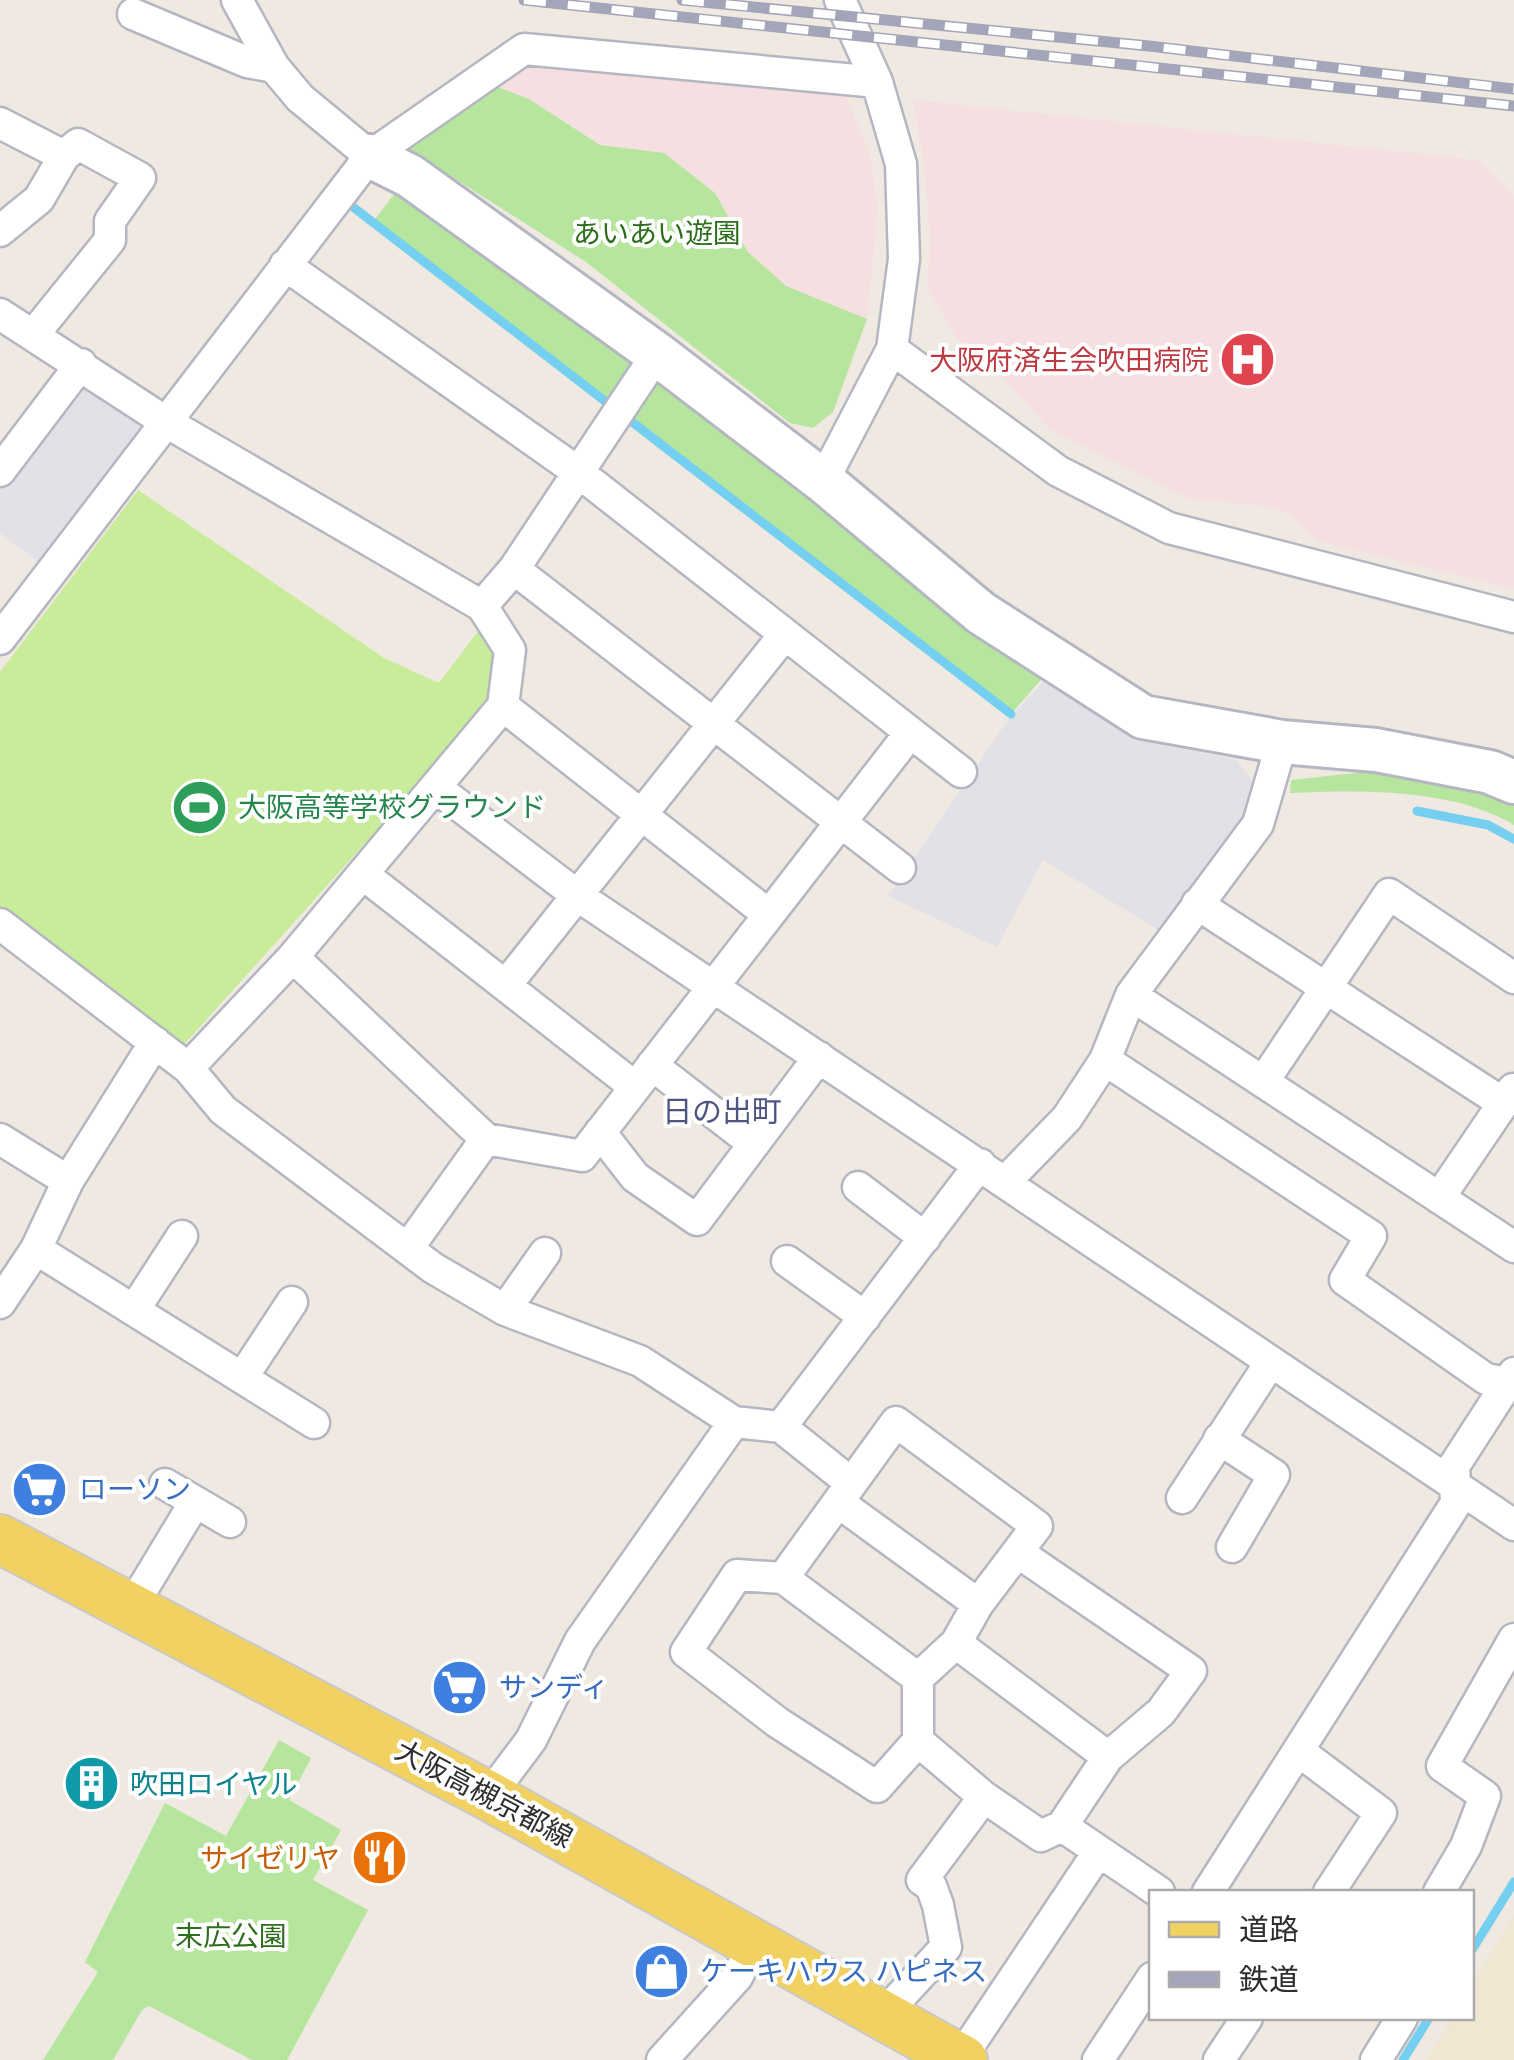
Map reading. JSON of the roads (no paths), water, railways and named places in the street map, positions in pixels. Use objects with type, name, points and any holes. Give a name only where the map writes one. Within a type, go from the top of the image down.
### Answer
[{"type":"main road","name":"大阪高槻京都線","points":[[0,1539],[490,1796],[962,2059]]},
{"type":"street","points":[[236,0],[274,67],[300,98],[370,156],[410,176],[647,371],[823,481],[982,614],[1143,717],[1282,742],[1376,750],[1490,772],[1514,782]]},
{"type":"street","points":[[823,481],[892,349],[904,260],[901,164],[877,82],[840,0]]},
{"type":"street","points":[[134,14],[247,62],[274,67]]},
{"type":"street","points":[[0,640],[370,156],[524,49],[877,82]]},
{"type":"street","points":[[0,124],[64,156]]},
{"type":"street","points":[[0,230],[39,199],[64,156],[78,144],[140,178],[110,221],[110,240],[34,334]]},
{"type":"street","points":[[285,265],[578,472],[961,772]]},
{"type":"street","points":[[0,315],[166,422],[482,606],[510,650],[503,706],[293,957],[188,1068]]},
{"type":"street","points":[[892,349],[1058,471],[1169,528],[1514,617]]},
{"type":"street","points":[[0,471],[81,364]]},
{"type":"street","points":[[482,606],[514,569],[647,371]]},
{"type":"street","points":[[514,569],[900,868]]},
{"type":"street","points":[[506,985],[785,634]]},
{"type":"street","points":[[503,706],[769,915]]},
{"type":"street","points":[[293,957],[486,1139],[582,1156],[910,733]]},
{"type":"street","points":[[1006,1182],[1067,1118],[1104,1060],[1130,995],[1258,824],[1282,742]]},
{"type":"street","points":[[435,787],[578,896],[1514,1525]]},
{"type":"street","points":[[364,874],[506,985],[754,1144]]},
{"type":"street","points":[[1262,1082],[1389,894],[1514,978]]},
{"type":"street","points":[[1197,904],[1326,988],[1508,1095],[1439,1198]]},
{"type":"street","points":[[0,924],[188,1068],[223,1110],[408,1248],[505,1310],[640,1362],[734,1422],[781,1427],[844,1492],[978,1604]]},
{"type":"street","points":[[1130,995],[1514,1247]]},
{"type":"street","points":[[0,1303],[36,1248],[68,1181],[155,1042]]},
{"type":"street","points":[[600,1132],[636,1178],[697,1220],[819,1057]]},
{"type":"street","points":[[1104,1060],[1371,1236],[1345,1280],[1486,1379],[1512,1380]]},
{"type":"street","points":[[0,1139],[68,1181]]},
{"type":"street","points":[[408,1248],[486,1139]]},
{"type":"street","points":[[781,1427],[980,1164]]},
{"type":"street","points":[[858,1187],[925,1238]]},
{"type":"street","points":[[134,1310],[182,1236]]},
{"type":"street","points":[[36,1248],[314,1423]]},
{"type":"street","points":[[505,1310],[545,1253]]},
{"type":"street","points":[[787,1261],[865,1316]]},
{"type":"street","points":[[242,1378],[292,1302]]},
{"type":"street","points":[[1182,1498],[1270,1363]]},
{"type":"street","points":[[1209,1890],[1456,1504],[1454,1466],[1512,1380]]},
{"type":"street","points":[[490,1796],[531,1740],[580,1641],[734,1422]]},
{"type":"street","points":[[782,1578],[896,1422],[1036,1526],[978,1604],[956,1643],[918,1678],[918,1741],[878,1786],[777,1722],[686,1652],[737,1576],[782,1578],[918,1678]]},
{"type":"street","points":[[1218,1439],[1274,1475],[1232,1547]]},
{"type":"street","points":[[166,1484],[230,1522]]},
{"type":"street","points":[[131,1608],[195,1502]]},
{"type":"street","points":[[918,1741],[984,1797],[1040,1836],[1062,1826],[1108,1756],[1162,1712],[1190,1671],[1019,1553]]},
{"type":"street","points":[[1441,1890],[1466,1846],[1485,1796],[1442,1766],[1514,1640]]},
{"type":"street","points":[[956,1643],[1108,1756]]},
{"type":"street","points":[[1300,1752],[1381,1813],[1330,1890]]},
{"type":"street","points":[[884,2014],[943,1953],[945,1938],[938,1905],[931,1886],[922,1880],[984,1797]]},
{"type":"street","points":[[1062,1826],[1157,1890]]},
{"type":"street","points":[[962,2059],[1099,1851]]},
{"type":"street","points":[[662,2060],[737,1977],[756,1944]]},
{"type":"street","points":[[1098,2060],[1149,1983]]},
{"type":"street","points":[[1219,2060],[1246,2020]]},
{"type":"street","points":[[1376,2060],[1401,2020]]},
{"type":"waterway","points":[[353,207],[1011,714]]},
{"type":"waterway","points":[[1417,811],[1488,825],[1514,839]]},
{"type":"waterway","points":[[1474,1947],[1514,1882]]},
{"type":"waterway","points":[[1403,2060],[1428,2020]]},
{"type":"railway","points":[[524,0],[1514,106]]},
{"type":"railway","points":[[682,0],[1149,46],[1514,89]]},
{"type":"place","name":"大阪府済生会吹田病院","points":[[1248,360]]},
{"type":"place","name":"大阪高等学校グラウンド","points":[[199,807]]},
{"type":"place","name":"ローソン","points":[[40,1489]]},
{"type":"place","name":"サンディ","points":[[460,1687]]},
{"type":"place","name":"吹田ロイヤル","points":[[91,1784]]},
{"type":"place","name":"サイゼリヤ","points":[[379,1858]]},
{"type":"place","name":"ケーキハウス ハピネス","points":[[661,1971]]},
{"type":"district","name":"日の出町","points":[[722,1111]]},
{"type":"park label","name":"あいあい遊園","points":[[657,233]]},
{"type":"park label","name":"末広公園","points":[[231,1936]]}]
